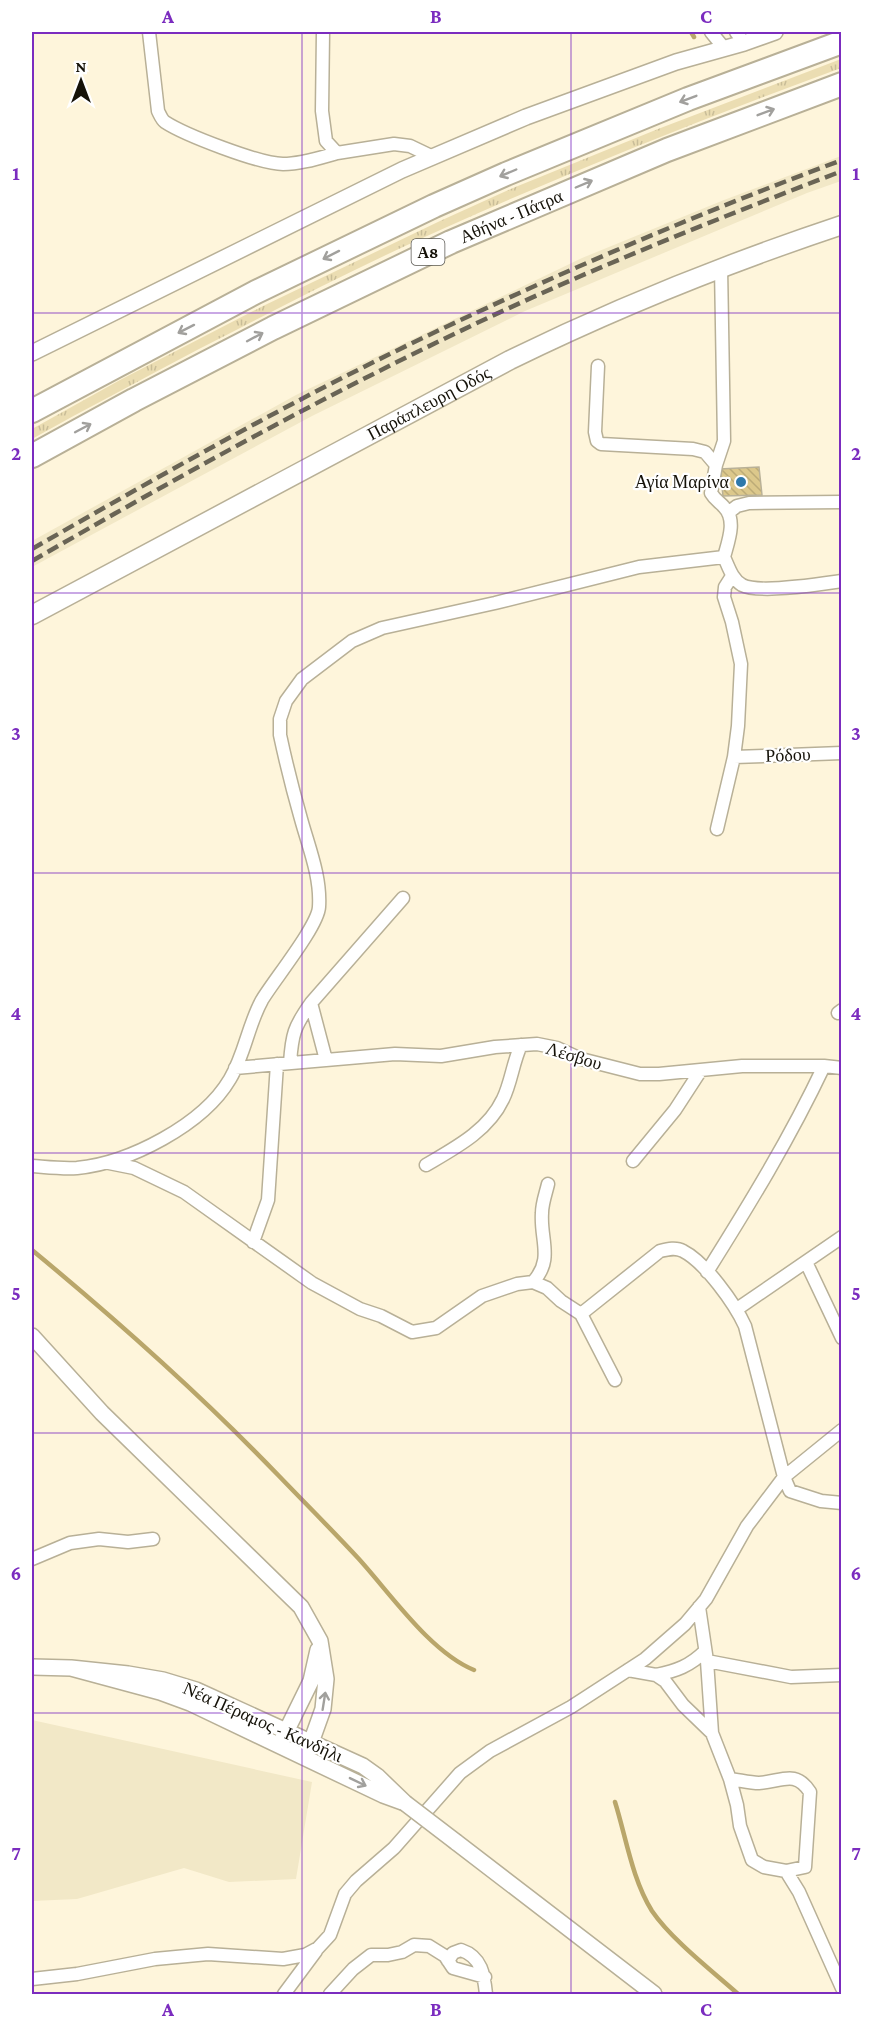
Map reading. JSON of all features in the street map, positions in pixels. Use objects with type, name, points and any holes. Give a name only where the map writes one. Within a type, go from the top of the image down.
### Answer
[{"type":"highway","name":"Α8","points":[[32,411],[256,292],[434,206],[688,99],[842,42]]},
{"type":"highway","name":"Αθήνα - Πάτρα","points":[[32,456],[273,328],[451,242],[667,150],[842,84]]},
{"type":"main road","name":"Παράπλευρη Οδός","points":[[32,615],[510,360],[590,321],[721,267],[842,225]]},
{"type":"street","points":[[149,32],[158,111],[163,121],[195,137],[247,157],[281,164],[314,160],[337,153],[394,144],[410,146],[433,157]]},
{"type":"street","points":[[323,32],[322,111],[326,141],[337,153]]},
{"type":"street","points":[[711,32],[724,48]]},
{"type":"street","points":[[32,353],[380,180],[433,157],[526,117],[676,62],[724,48],[740,37],[775,32]]},
{"type":"street","points":[[721,267],[724,441],[716,465],[711,493],[728,513],[731,523],[724,557],[732,576],[741,584],[753,589],[842,581]]},
{"type":"street","points":[[598,366],[595,432],[597,441],[601,444],[693,448],[705,452],[716,465]]},
{"type":"street","points":[[728,513],[737,506],[749,503],[842,502]]},
{"type":"street","points":[[32,1166],[76,1168],[104,1163],[137,1151],[170,1135],[191,1120],[219,1094],[230,1080],[244,1049],[253,1018],[263,999],[310,929],[319,910],[316,870],[280,735],[280,719],[286,701],[303,679],[352,641],[382,628],[484,606],[639,567],[724,557]]},
{"type":"street","points":[[717,829],[734,757],[741,664],[724,597],[725,587],[732,576]]},
{"type":"street","name":"Ρόδου","points":[[734,757],[842,753]]},
{"type":"street","points":[[253,1242],[268,1200],[284,1064],[293,1032],[311,1003],[403,898]]},
{"type":"street","points":[[311,1003],[326,1060]]},
{"type":"street","name":"Λέσβου","points":[[235,1068],[395,1054],[441,1056],[537,1044],[557,1048],[581,1059],[640,1074],[742,1066],[842,1068]]},
{"type":"street","points":[[426,1165],[468,1140],[489,1119],[503,1098],[520,1045]]},
{"type":"street","points":[[707,1272],[786,1142],[824,1066]]},
{"type":"street","points":[[633,1161],[675,1110],[701,1070]]},
{"type":"street","points":[[104,1163],[119,1164],[157,1177],[184,1192],[283,1264],[337,1298],[412,1332],[436,1328],[482,1296],[509,1286],[533,1282],[547,1288],[581,1314],[615,1380]]},
{"type":"street","points":[[533,1282],[542,1272],[546,1253],[542,1212],[548,1184]]},
{"type":"street","points":[[737,1309],[842,1237]]},
{"type":"street","points":[[581,1314],[660,1251],[670,1248],[683,1251],[707,1272],[737,1309],[745,1326],[784,1477],[790,1491],[821,1501],[842,1503]]},
{"type":"street","points":[[806,1262],[842,1338]]},
{"type":"street","points":[[32,1336],[102,1413],[301,1607],[320,1641],[324,1663],[323,1709],[308,1749]]},
{"type":"street","points":[[284,1995],[330,1935],[345,1894],[356,1881],[394,1848],[455,1777],[490,1751],[571,1707],[628,1670],[685,1624],[706,1599],[747,1526],[784,1477],[842,1430]]},
{"type":"street","points":[[32,1559],[70,1543],[99,1539],[128,1542],[153,1539]]},
{"type":"street","points":[[699,1608],[706,1656],[712,1733],[730,1779],[746,1848],[752,1860],[764,1867],[786,1870],[805,1867],[810,1792],[804,1782],[790,1778],[758,1783],[730,1779]]},
{"type":"street","points":[[283,1737],[311,1681],[320,1641]]},
{"type":"street","points":[[628,1670],[656,1675],[678,1670],[706,1656],[791,1677],[842,1675]]},
{"type":"street","name":"Νέα Πέραμος - Κανδήλι","points":[[32,1667],[71,1668],[163,1680],[196,1690],[308,1749],[383,1795],[405,1803],[653,1994]]},
{"type":"street","points":[[656,1675],[712,1733]]},
{"type":"street","points":[[786,1870],[799,1892],[842,1988]]},
{"type":"street","points":[[330,1995],[353,1969],[371,1955],[395,1953],[414,1945],[429,1946],[445,1956],[453,1968],[484,1977]]},
{"type":"street","points":[[32,1979],[77,1974],[154,1959],[208,1954],[283,1959],[305,1955],[318,1948]]},
{"type":"street","points":[[448,1961],[453,1953],[461,1950],[471,1953],[478,1962],[484,1977],[486,1995]]},
{"type":"shaded area","points":[[841,156],[841,181],[807,193],[525,311],[312,416],[32,567],[32,541],[296,395],[582,258],[724,200]]},
{"type":"shaded area","points":[[32,1720],[312,1782],[296,1879],[229,1882],[184,1868],[77,1899],[32,1901]]},
{"type":"green space","points":[[841,59],[841,68],[593,164],[384,256],[199,349],[32,439],[32,429],[120,380],[263,306],[440,221],[513,188],[658,129]]},
{"type":"building","name":"Αγία Μαρίνα","points":[[759,467],[762,495],[723,496],[720,469]]},
{"type":"waterway","points":[[691,32],[694,37]]},
{"type":"waterway","points":[[32,1250],[127,1331],[250,1446],[358,1558],[426,1636],[442,1650],[474,1670]]},
{"type":"waterway","points":[[615,1802],[634,1872],[652,1911],[681,1944],[738,1994]]},
{"type":"railway","points":[[32,549],[237,433],[342,378],[496,303],[692,218],[842,160]]},
{"type":"railway","points":[[32,561],[239,445],[450,336],[644,249],[842,171]]},
{"type":"place","name":"Αγία Μαρίνα","points":[[741,482]]}]
